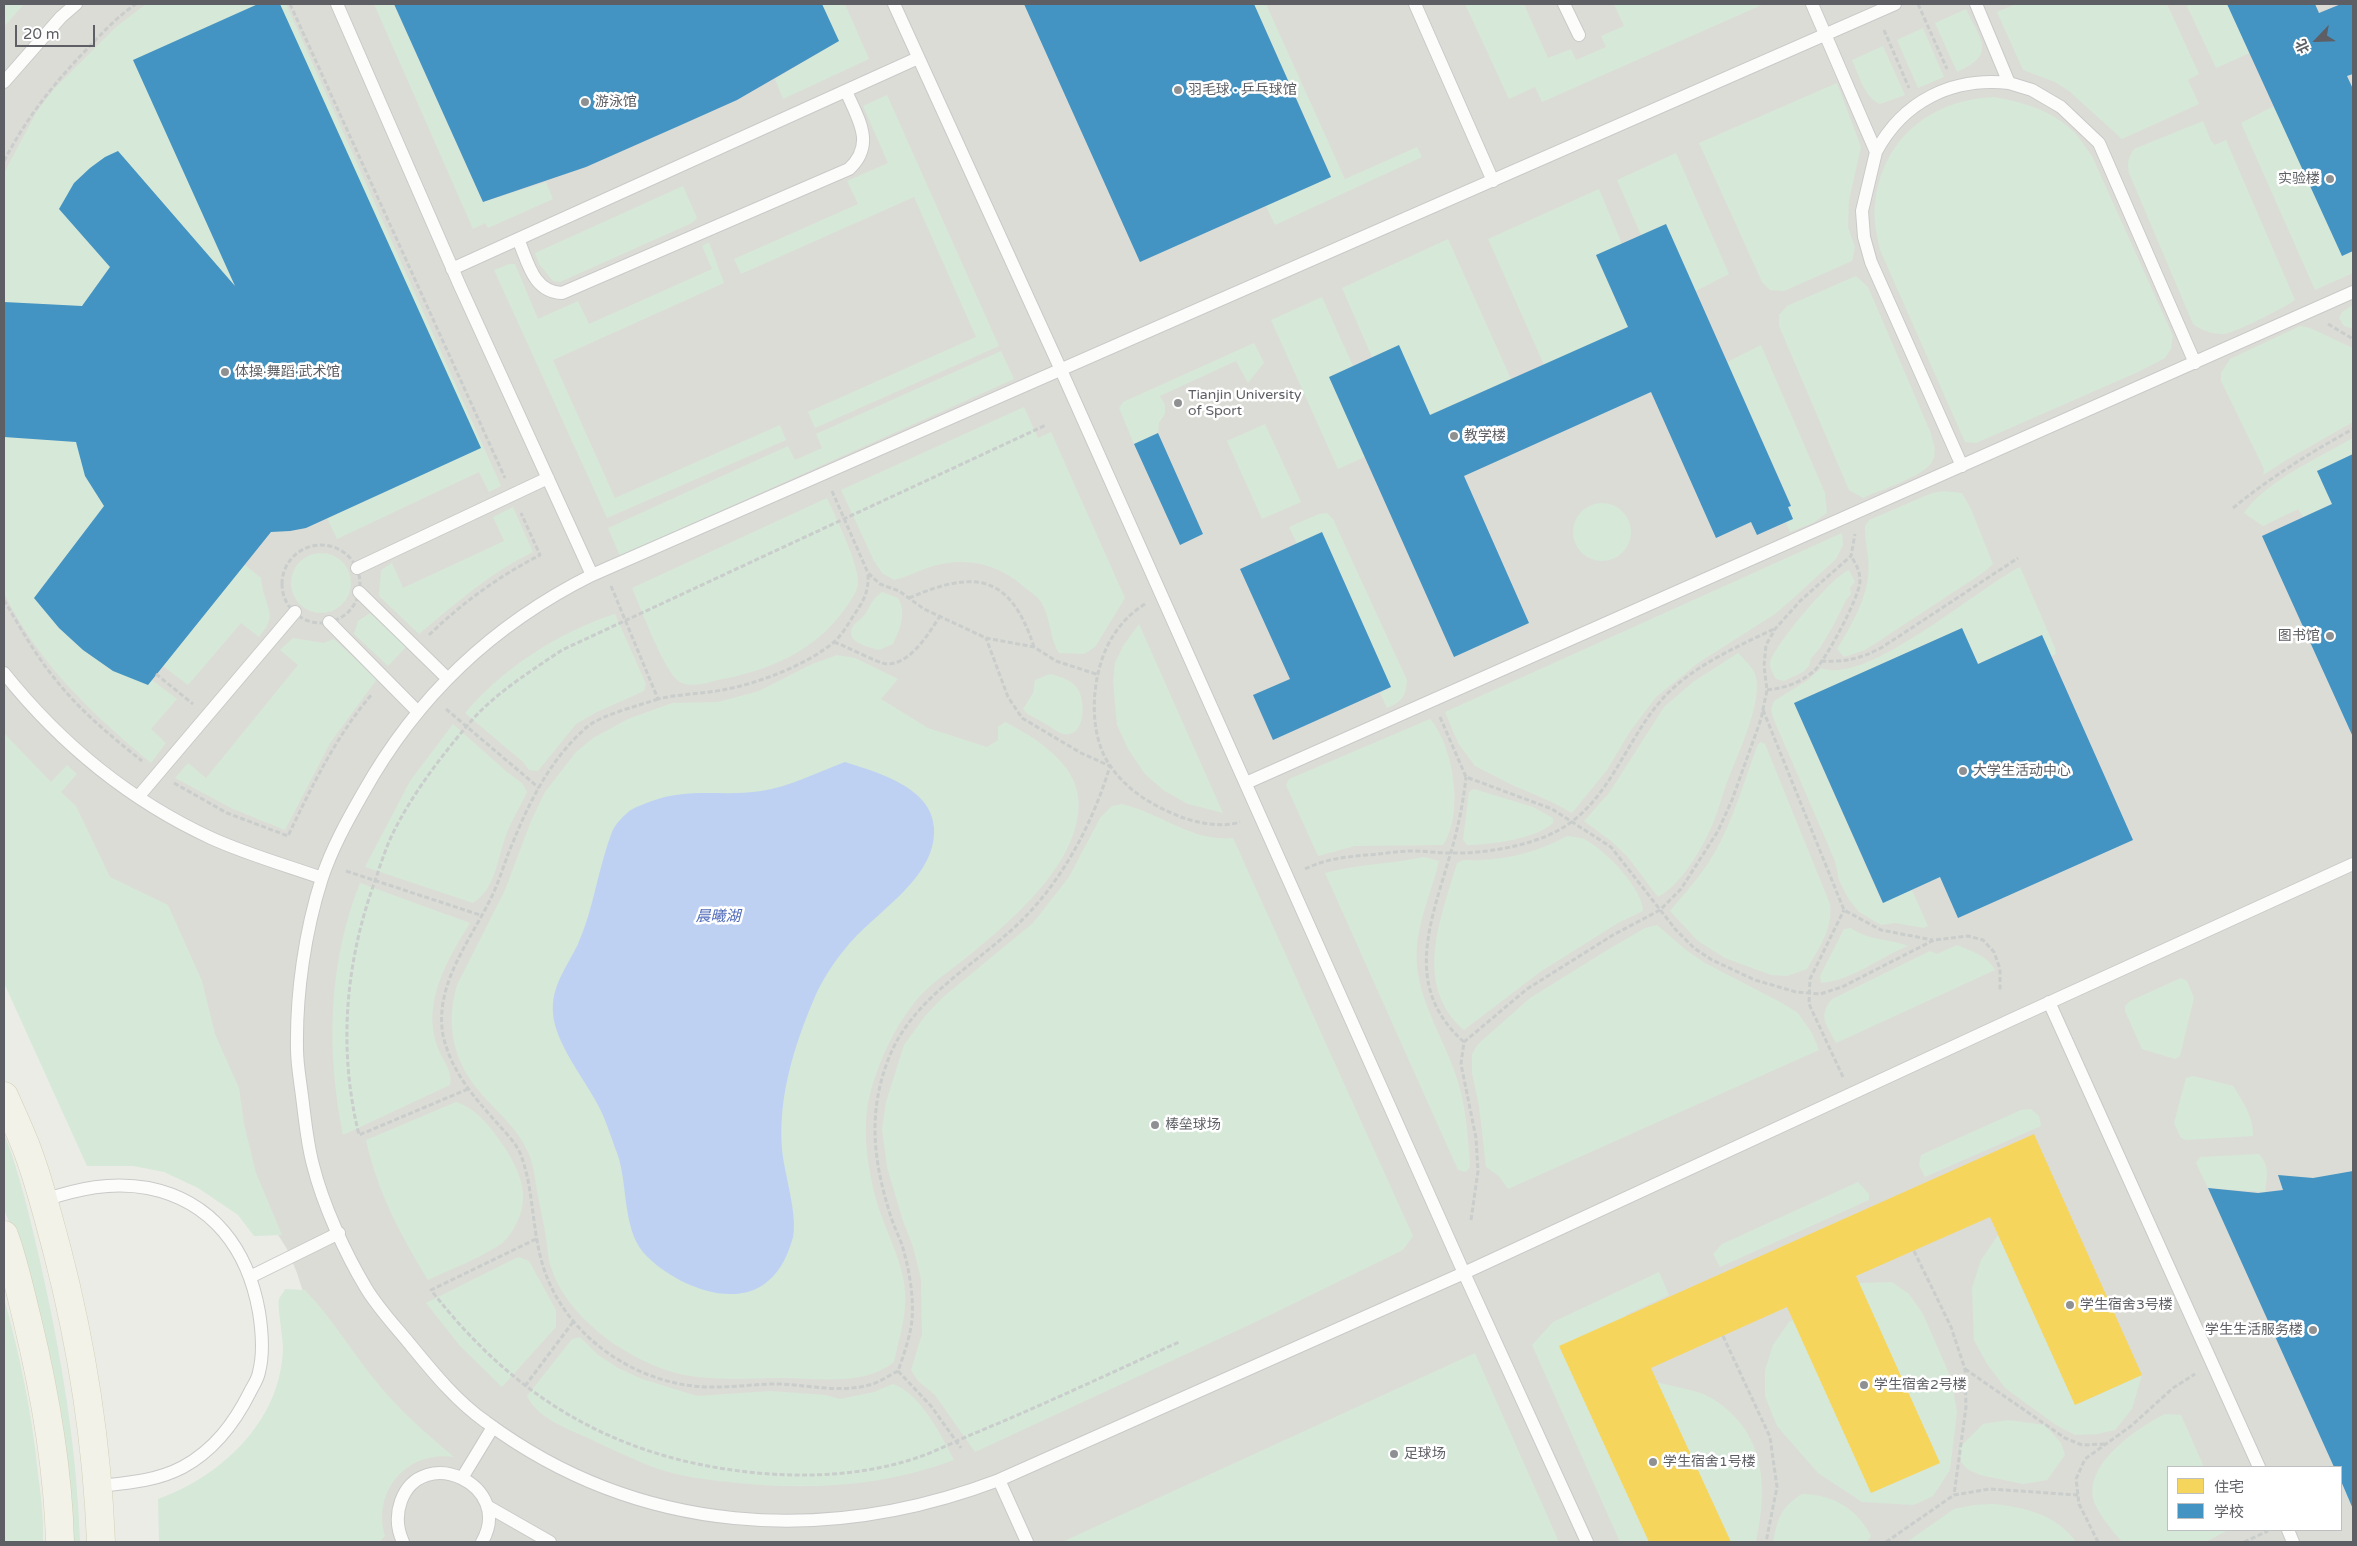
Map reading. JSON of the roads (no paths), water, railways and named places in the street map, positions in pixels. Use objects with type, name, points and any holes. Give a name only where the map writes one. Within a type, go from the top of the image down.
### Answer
[{"type":"main road","points":[[4,1096],[28,1152],[44,1200],[79,1347],[91,1416],[99,1486],[101,1542]]},
{"type":"main road","points":[[4,1235],[36,1355],[51,1431],[59,1499],[60,1542]]},
{"type":"lane","points":[[4,82],[61,17],[76,4]]},
{"type":"lane","points":[[337,4],[452,269],[592,575]]},
{"type":"lane","points":[[894,4],[1061,370],[1464,1273],[1587,1542]]},
{"type":"lane","points":[[1415,4],[1494,181]]},
{"type":"lane","points":[[1564,4],[1578,35]]},
{"type":"lane","points":[[1812,4],[1876,152]]},
{"type":"lane","points":[[1895,4],[592,575],[561,591],[507,625],[477,649],[431,696],[378,766],[336,844],[322,878],[311,919],[303,967],[297,1051],[306,1130],[313,1167],[339,1233],[366,1288],[390,1320],[443,1383],[467,1406],[514,1442],[603,1488],[670,1509],[741,1521],[816,1524],[884,1515],[963,1494],[999,1480],[1464,1273],[2049,1002],[2353,864]]},
{"type":"lane","points":[[1976,4],[2009,83]]},
{"type":"lane","points":[[452,269],[918,58]]},
{"type":"lane","points":[[1962,466],[1871,262],[1864,237],[1862,211],[1876,152],[1885,134],[1900,117],[1916,105],[1954,86],[1989,81],[2009,83],[2032,90],[2060,107],[2099,142],[2194,362]]},
{"type":"lane","points":[[518,239],[534,277],[541,287],[551,293],[562,293],[849,169],[857,162],[864,147],[862,129],[846,91]]},
{"type":"lane","points":[[1246,783],[2353,292]]},
{"type":"lane","points":[[356,568],[548,478]]},
{"type":"lane","points":[[359,592],[448,678]]},
{"type":"lane","points":[[138,797],[295,612]]},
{"type":"lane","points":[[329,622],[418,712]]},
{"type":"lane","points":[[4,672],[26,701],[66,741],[104,773],[138,797],[176,821],[213,839],[322,878]]},
{"type":"lane","points":[[2049,1002],[2259,1466]]},
{"type":"lane","points":[[44,1200],[80,1188],[124,1185],[149,1188],[195,1206],[216,1222],[233,1243],[246,1264],[258,1310],[262,1346],[259,1372],[237,1417],[221,1438],[204,1454],[160,1477],[99,1486]]},
{"type":"lane","points":[[250,1277],[339,1233]]},
{"type":"lane","points":[[462,1478],[493,1427]]},
{"type":"lane","points":[[402,1542],[398,1526],[398,1511],[403,1496],[412,1484],[425,1476],[440,1473],[470,1481],[481,1492],[487,1506],[489,1521],[482,1542]]},
{"type":"lane","points":[[999,1480],[1027,1542]]},
{"type":"lane","points":[[487,1506],[550,1542]]},
{"type":"water","name":"晨曦湖","points":[[845,762],[886,776],[900,783],[924,802],[931,814],[934,828],[932,846],[925,863],[915,879],[857,936],[836,960],[817,993],[800,1035],[789,1072],[782,1110],[783,1159],[794,1217],[793,1237],[784,1261],[773,1277],[754,1290],[737,1294],[702,1289],[685,1283],[669,1274],[643,1252],[636,1241],[628,1217],[623,1177],[617,1153],[606,1123],[601,1111],[564,1048],[555,1024],[553,1003],[557,985],[578,944],[612,832],[617,823],[628,812],[652,801],[679,794],[747,793],[772,789],[793,783]]},
{"type":"place","name":"羽毛球 · 乒乓球馆","points":[[1178,90]]},
{"type":"place","name":"游泳馆","points":[[585,102]]},
{"type":"place","name":"实验楼","points":[[2330,179]]},
{"type":"place","name":"体操·舞蹈·武术馆","points":[[225,372]]},
{"type":"place","name":"Tianjin University of Sport","points":[[1178,403]]},
{"type":"place","name":"教学楼","points":[[1454,436]]},
{"type":"place","name":"图书馆","points":[[2330,636]]},
{"type":"place","name":"大学生活动中心","points":[[1963,771]]},
{"type":"place","name":"棒垒球场","points":[[1155,1125]]},
{"type":"place","name":"学生宿舍3号楼","points":[[2070,1305]]},
{"type":"place","name":"学生生活服务楼","points":[[2313,1330]]},
{"type":"place","name":"学生宿舍2号楼","points":[[1864,1385]]},
{"type":"place","name":"足球场","points":[[1394,1454]]},
{"type":"place","name":"学生宿舍1号楼","points":[[1653,1462]]}]
